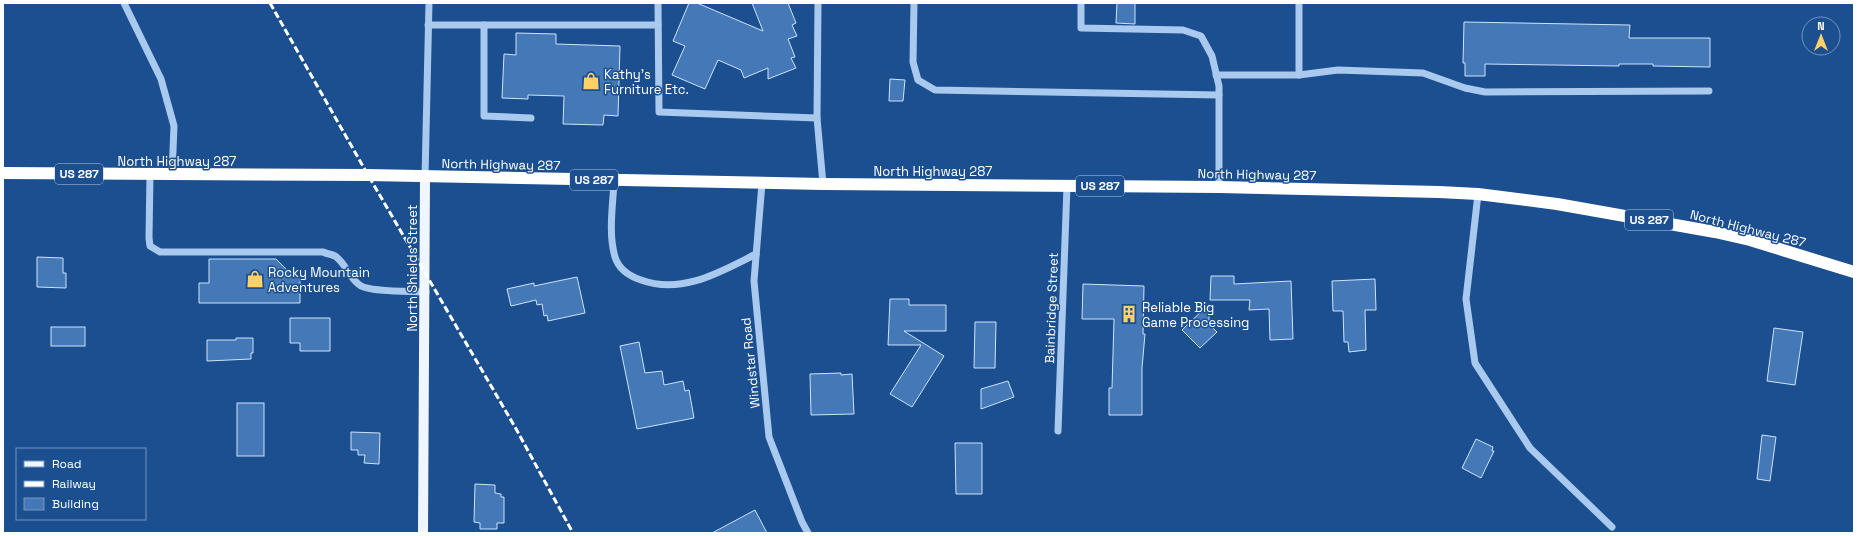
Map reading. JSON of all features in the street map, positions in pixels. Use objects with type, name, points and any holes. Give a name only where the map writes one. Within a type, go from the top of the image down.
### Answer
[{"type":"highway","name":"North Highway 287","points":[[3,173],[368,175],[823,184],[1219,187],[1478,194],[1557,204],[1716,232],[1750,240],[1854,272]]},
{"type":"main road","name":"North Shields Street","points":[[423,533],[426,292],[425,177]]},
{"type":"street","points":[[124,3],[161,79],[174,126],[172,175]]},
{"type":"street","name":"North Shields Street","points":[[425,177],[429,3]]},
{"type":"street","points":[[658,3],[659,112],[817,118]]},
{"type":"street","points":[[818,3],[817,118],[823,184]]},
{"type":"street","points":[[914,3],[913,62],[918,80],[935,90],[1219,95]]},
{"type":"street","points":[[1080,3],[1080,28],[1183,30],[1201,36],[1212,56],[1219,95],[1219,187]]},
{"type":"street","points":[[1299,3],[1299,75]]},
{"type":"street","points":[[428,25],[658,25]]},
{"type":"street","points":[[484,25],[484,116],[531,118]]},
{"type":"street","points":[[1216,75],[1299,75],[1338,70],[1423,73],[1464,88],[1485,92],[1709,91]]},
{"type":"street","points":[[150,175],[150,246],[160,252],[323,252],[334,256],[343,264],[349,274],[362,286],[426,292]]},
{"type":"street","points":[[614,180],[612,239],[616,258],[622,270],[633,277],[653,285],[682,285],[709,278],[756,254]]},
{"type":"street","name":"Windstar Road","points":[[762,183],[754,281],[769,437],[802,522],[808,533]]},
{"type":"street","name":"Bainbridge Street","points":[[1058,431],[1067,186]]},
{"type":"street","points":[[1478,194],[1466,299],[1475,363],[1530,448],[1612,527]]},
{"type":"building","points":[[689,3],[697,3],[763,31],[752,3],[788,3],[796,23],[792,25],[797,36],[788,39],[795,57],[791,58],[796,68],[768,79],[768,68],[744,78],[741,70],[718,60],[705,89],[672,75],[685,46],[673,41]]},
{"type":"building","points":[[1117,3],[1135,3],[1135,24],[1116,23]]},
{"type":"building","points":[[1464,22],[1630,25],[1629,38],[1710,38],[1710,67],[1653,66],[1653,64],[1619,64],[1619,66],[1485,64],[1485,76],[1465,76],[1465,63],[1463,63]]},
{"type":"building","points":[[516,33],[556,34],[556,44],[620,46],[618,116],[604,115],[603,125],[563,124],[564,96],[528,95],[528,99],[502,98],[504,54],[516,55]]},
{"type":"building","points":[[890,79],[905,80],[903,101],[889,101]]},
{"type":"building","points":[[37,257],[63,258],[63,273],[66,273],[66,288],[37,287]]},
{"type":"building","name":"Rocky Mountain Adventures","points":[[209,259],[276,259],[293,276],[300,276],[300,303],[199,303],[199,283],[209,283]]},
{"type":"building","points":[[1211,276],[1234,276],[1234,284],[1291,281],[1293,339],[1270,340],[1269,309],[1249,310],[1250,300],[1210,300]]},
{"type":"building","points":[[577,277],[585,313],[548,321],[547,315],[544,316],[542,304],[537,305],[536,300],[511,306],[507,289],[534,283],[534,286]]},
{"type":"building","points":[[1375,279],[1376,310],[1365,310],[1366,350],[1349,352],[1348,342],[1344,342],[1343,311],[1333,311],[1332,281]]},
{"type":"building","points":[[1083,284],[1144,286],[1143,334],[1145,334],[1142,368],[1142,415],[1109,415],[1109,388],[1112,388],[1114,319],[1082,319]]},
{"type":"building","points":[[890,299],[909,299],[909,305],[946,305],[946,331],[904,331],[944,356],[912,407],[890,394],[921,345],[888,345]]},
{"type":"building","points":[[1209,304],[1209,324],[1217,332],[1200,348],[1182,330]]},
{"type":"building","points":[[290,318],[330,318],[330,351],[300,351],[300,343],[290,343]]},
{"type":"building","points":[[975,322],[996,322],[995,368],[974,368]]},
{"type":"building","points":[[51,327],[85,327],[85,346],[51,346]]},
{"type":"building","points":[[1774,328],[1803,332],[1795,385],[1767,381]]},
{"type":"building","points":[[236,338],[253,338],[253,353],[251,353],[251,359],[207,361],[207,340],[236,340]]},
{"type":"building","points":[[639,342],[645,373],[662,371],[664,385],[683,381],[685,391],[689,390],[694,418],[637,429],[620,346]]},
{"type":"building","points":[[841,373],[841,375],[852,374],[854,414],[811,415],[810,374]]},
{"type":"building","points":[[1008,381],[1014,397],[981,409],[981,389]]},
{"type":"building","points":[[237,403],[264,403],[264,456],[237,456]]},
{"type":"building","points":[[351,432],[380,433],[379,464],[364,463],[365,455],[358,455],[358,450],[351,450]]},
{"type":"building","points":[[1762,435],[1776,437],[1770,481],[1757,479]]},
{"type":"building","points":[[1476,439],[1493,447],[1492,451],[1494,451],[1481,478],[1462,468]]},
{"type":"building","points":[[955,443],[982,443],[982,494],[956,494]]},
{"type":"building","points":[[475,484],[495,485],[495,493],[501,494],[501,497],[504,497],[504,523],[497,523],[497,529],[480,529],[480,523],[474,522]]},
{"type":"building","points":[[755,510],[767,533],[712,533]]},
{"type":"railway","points":[[270,3],[368,175],[515,427],[573,533]]},
{"type":"place","name":"Kathy's Furniture Etc.","points":[[591,81]]},
{"type":"place","name":"Rocky Mountain Adventures","points":[[255,279]]},
{"type":"place","name":"Reliable Big Game Processing","points":[[1129,314]]}]
